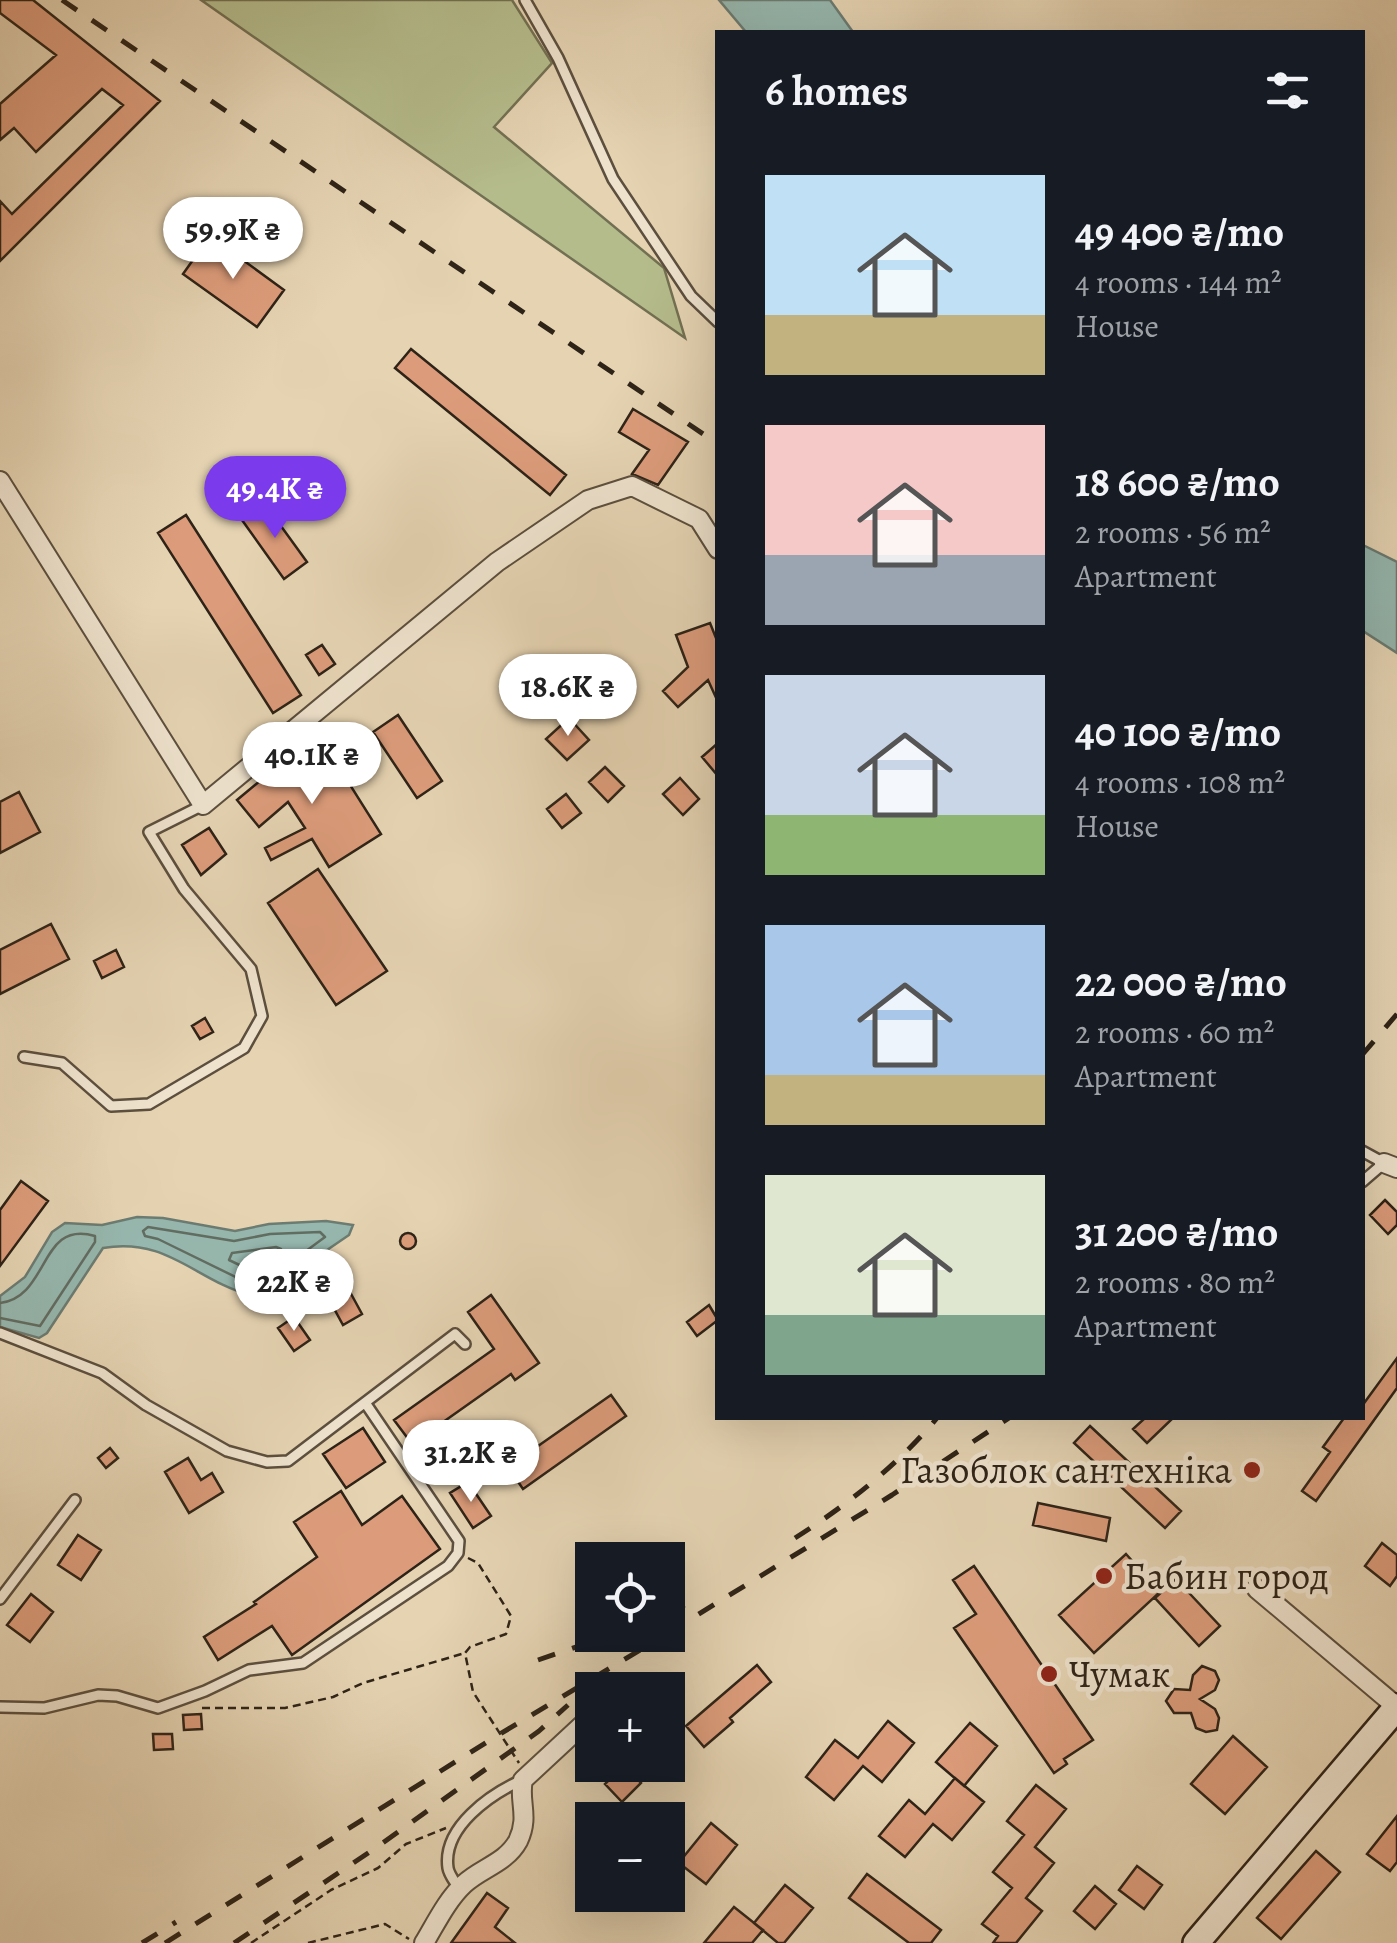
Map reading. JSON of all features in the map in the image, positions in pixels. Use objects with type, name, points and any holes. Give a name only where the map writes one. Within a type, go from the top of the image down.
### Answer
[{"type":"main road","points":[[1196,1943],[1397,1707]]},
{"type":"street","points":[[0,481],[202,805],[482,574],[588,500],[632,486],[700,519],[715,544]]},
{"type":"street","points":[[1257,1589],[1397,1707]]},
{"type":"street","points":[[424,1943],[459,1890],[507,1856],[518,1840],[526,1812],[521,1789],[526,1778],[575,1732]]},
{"type":"lane","points":[[524,0],[558,58],[613,179],[691,296],[715,319]]},
{"type":"lane","points":[[24,1057],[62,1063],[112,1106],[149,1104],[244,1048],[262,1016],[251,969],[184,889],[149,832],[202,805]]},
{"type":"lane","points":[[1365,1152],[1391,1165]]},
{"type":"lane","points":[[1365,1180],[1391,1165]]},
{"type":"lane","points":[[0,1332],[102,1373],[146,1405],[228,1451],[268,1462],[288,1461],[455,1334],[465,1344]]},
{"type":"lane","points":[[0,1707],[44,1708],[98,1696],[117,1696],[151,1707],[205,1692],[248,1670],[303,1663],[448,1566],[458,1554],[458,1541],[366,1404]]},
{"type":"lane","points":[[0,1599],[75,1500]]},
{"type":"lane","points":[[459,1890],[448,1870],[450,1846],[496,1791],[526,1778]]},
{"type":"path","points":[[176,1702],[205,1708],[285,1708],[333,1697],[363,1682],[465,1653],[470,1647],[506,1634],[511,1616],[478,1563],[458,1554]]},
{"type":"path","points":[[465,1653],[473,1692],[526,1778]]},
{"type":"path","points":[[251,1943],[331,1890],[378,1868],[406,1844],[440,1828],[462,1827]]},
{"type":"path","points":[[308,1943],[384,1924],[414,1943]]},
{"type":"green space","points":[[201,0],[512,0],[552,63],[494,127],[664,268],[685,338]]},
{"type":"water","points":[[719,0],[830,0],[852,30],[744,30]]},
{"type":"water","points":[[1365,546],[1397,562],[1397,653],[1365,632]]},
{"type":"water","points":[[137,1217],[235,1231],[269,1224],[326,1221],[353,1225],[349,1235],[267,1291],[253,1296],[164,1254],[126,1246],[103,1248],[47,1333],[39,1338],[0,1327],[0,1296],[25,1277],[52,1232],[65,1223],[102,1225]]},
{"type":"building","points":[[0,0],[33,0],[160,101],[0,261],[0,201],[12,214],[123,105],[102,89],[36,152],[14,128],[0,140],[0,104],[56,55],[0,13]]},
{"type":"building","points":[[210,236],[284,290],[257,327],[183,274]]},
{"type":"building","points":[[411,349],[566,475],[550,495],[395,368]]},
{"type":"building","points":[[633,409],[688,442],[658,485],[632,474],[649,450],[619,432]]},
{"type":"building","points":[[265,504],[307,562],[284,579],[242,520]]},
{"type":"building","points":[[186,515],[301,695],[273,713],[158,533]]},
{"type":"building","points":[[710,623],[715,636],[715,695],[708,680],[678,707],[663,691],[688,667],[676,635]]},
{"type":"building","points":[[322,645],[335,664],[319,675],[306,655]]},
{"type":"building","points":[[398,715],[442,781],[417,798],[373,732]]},
{"type":"building","points":[[569,718],[589,740],[567,760],[546,739]]},
{"type":"building","points":[[308,741],[343,783],[347,780],[381,834],[329,867],[312,839],[271,860],[265,848],[305,828],[288,802],[259,827],[237,800]]},
{"type":"building","points":[[715,746],[715,772],[702,757]]},
{"type":"building","points":[[605,767],[624,786],[608,802],[589,782]]},
{"type":"building","points":[[680,778],[699,799],[683,815],[663,794]]},
{"type":"building","points":[[19,792],[40,832],[0,853],[0,802]]},
{"type":"building","points":[[566,794],[581,813],[562,828],[547,809]]},
{"type":"building","points":[[209,828],[226,854],[201,875],[182,845]]},
{"type":"building","points":[[318,869],[387,971],[336,1005],[268,903]]},
{"type":"building","points":[[51,924],[69,959],[0,994],[0,950]]},
{"type":"building","points":[[116,950],[124,967],[102,978],[94,961]]},
{"type":"building","points":[[205,1018],[213,1032],[200,1039],[192,1026]]},
{"type":"building","points":[[21,1181],[48,1201],[0,1266],[0,1210]]},
{"type":"building","points":[[1385,1200],[1397,1212],[1397,1225],[1388,1234],[1370,1215]]},
{"type":"building","points":[[408,1233],[416,1241],[408,1249],[400,1241]]},
{"type":"building","points":[[344,1281],[362,1314],[343,1325],[325,1292]]},
{"type":"building","points":[[491,1295],[539,1363],[515,1380],[511,1374],[412,1444],[394,1420],[494,1349],[468,1312]]},
{"type":"building","points":[[709,1305],[715,1315],[715,1322],[697,1336],[687,1322]]},
{"type":"building","points":[[294,1317],[310,1340],[294,1351],[278,1328]]},
{"type":"building","points":[[1397,1358],[1397,1388],[1316,1501],[1302,1491],[1330,1452],[1323,1447],[1343,1420],[1365,1420],[1365,1402]]},
{"type":"building","points":[[611,1395],[626,1416],[523,1489],[508,1467]]},
{"type":"building","points":[[1143,1420],[1171,1420],[1147,1443],[1133,1429]]},
{"type":"building","points":[[1090,1426],[1181,1511],[1165,1528],[1074,1443]]},
{"type":"building","points":[[363,1428],[385,1462],[346,1488],[323,1454]]},
{"type":"building","points":[[110,1448],[118,1458],[106,1468],[98,1458]]},
{"type":"building","points":[[188,1458],[201,1480],[212,1473],[223,1492],[189,1513],[165,1472]]},
{"type":"building","points":[[468,1482],[491,1516],[473,1528],[450,1493]]},
{"type":"building","points":[[341,1491],[362,1525],[402,1496],[440,1549],[292,1655],[272,1626],[218,1660],[204,1637],[256,1604],[317,1557],[294,1522]]},
{"type":"building","points":[[1038,1503],[1110,1518],[1106,1541],[1033,1525]]},
{"type":"building","points":[[78,1535],[101,1550],[81,1580],[58,1565]]},
{"type":"building","points":[[1382,1543],[1397,1555],[1397,1576],[1390,1586],[1365,1566]]},
{"type":"building","points":[[1126,1554],[1160,1592],[1094,1653],[1059,1615]]},
{"type":"building","points":[[974,1566],[1093,1740],[1064,1759],[1067,1764],[1054,1773],[954,1628],[976,1614],[953,1580]]},
{"type":"building","points":[[1176,1579],[1220,1626],[1199,1646],[1155,1598]]},
{"type":"building","points":[[31,1594],[53,1612],[30,1642],[7,1625]]},
{"type":"building","points":[[757,1665],[771,1682],[704,1747],[686,1726]]},
{"type":"building","points":[[1202,1666],[1215,1671],[1219,1680],[1215,1690],[1200,1699],[1215,1709],[1219,1718],[1217,1730],[1206,1732],[1196,1728],[1191,1713],[1174,1713],[1166,1701],[1174,1689],[1190,1690],[1193,1675]]},
{"type":"building","points":[[201,1714],[202,1729],[184,1730],[183,1715]]},
{"type":"building","points":[[888,1721],[914,1743],[882,1782],[863,1766],[834,1800],[806,1777],[835,1740],[858,1758]]},
{"type":"building","points":[[970,1723],[997,1746],[964,1786],[936,1762]]},
{"type":"building","points":[[153,1734],[172,1734],[173,1749],[154,1750]]},
{"type":"building","points":[[1233,1736],[1267,1767],[1225,1814],[1191,1784]]},
{"type":"building","points":[[955,1778],[984,1802],[952,1840],[933,1824],[905,1857],[879,1836],[909,1800],[925,1814]]},
{"type":"building","points":[[607,1782],[641,1783],[622,1802]]},
{"type":"building","points":[[1036,1785],[1066,1809],[1035,1847],[1054,1863],[1026,1898],[1042,1911],[1016,1943],[993,1943],[998,1936],[982,1924],[1012,1888],[993,1872],[1024,1835],[1007,1821]]},
{"type":"building","points":[[1397,1816],[1397,1862],[1390,1871],[1367,1854]]},
{"type":"building","points":[[711,1823],[737,1845],[706,1884],[685,1868],[685,1855]]},
{"type":"building","points":[[1316,1851],[1340,1872],[1281,1939],[1257,1918]]},
{"type":"building","points":[[1137,1866],[1162,1885],[1144,1909],[1119,1890]]},
{"type":"building","points":[[867,1874],[941,1930],[931,1943],[909,1943],[849,1898]]},
{"type":"building","points":[[785,1885],[813,1908],[784,1943],[778,1943],[754,1923]]},
{"type":"building","points":[[1095,1886],[1116,1904],[1095,1929],[1074,1911]]},
{"type":"building","points":[[487,1893],[508,1908],[495,1927],[515,1943],[451,1943]]},
{"type":"building","points":[[734,1907],[763,1930],[752,1943],[704,1943]]},
{"type":"railway","points":[[62,0],[715,442]]},
{"type":"railway","points":[[1365,1051],[1397,1014]]},
{"type":"railway","points":[[795,1538],[871,1484],[935,1420]]},
{"type":"railway","points":[[685,1623],[1006,1420]]},
{"type":"railway","points":[[685,1605],[696,1600]]},
{"type":"railway","points":[[538,1660],[575,1648]]},
{"type":"railway","points":[[165,1943],[637,1652]]},
{"type":"railway","points":[[234,1943],[377,1847],[539,1731],[568,1705]]},
{"type":"railway","points":[[142,1943],[176,1922]]},
{"type":"place","name":"Газоблок сантехніка","points":[[1252,1470]]},
{"type":"place","name":"Бабин город","points":[[1104,1576]]},
{"type":"place","name":"Чумак","points":[[1049,1674]]}]
